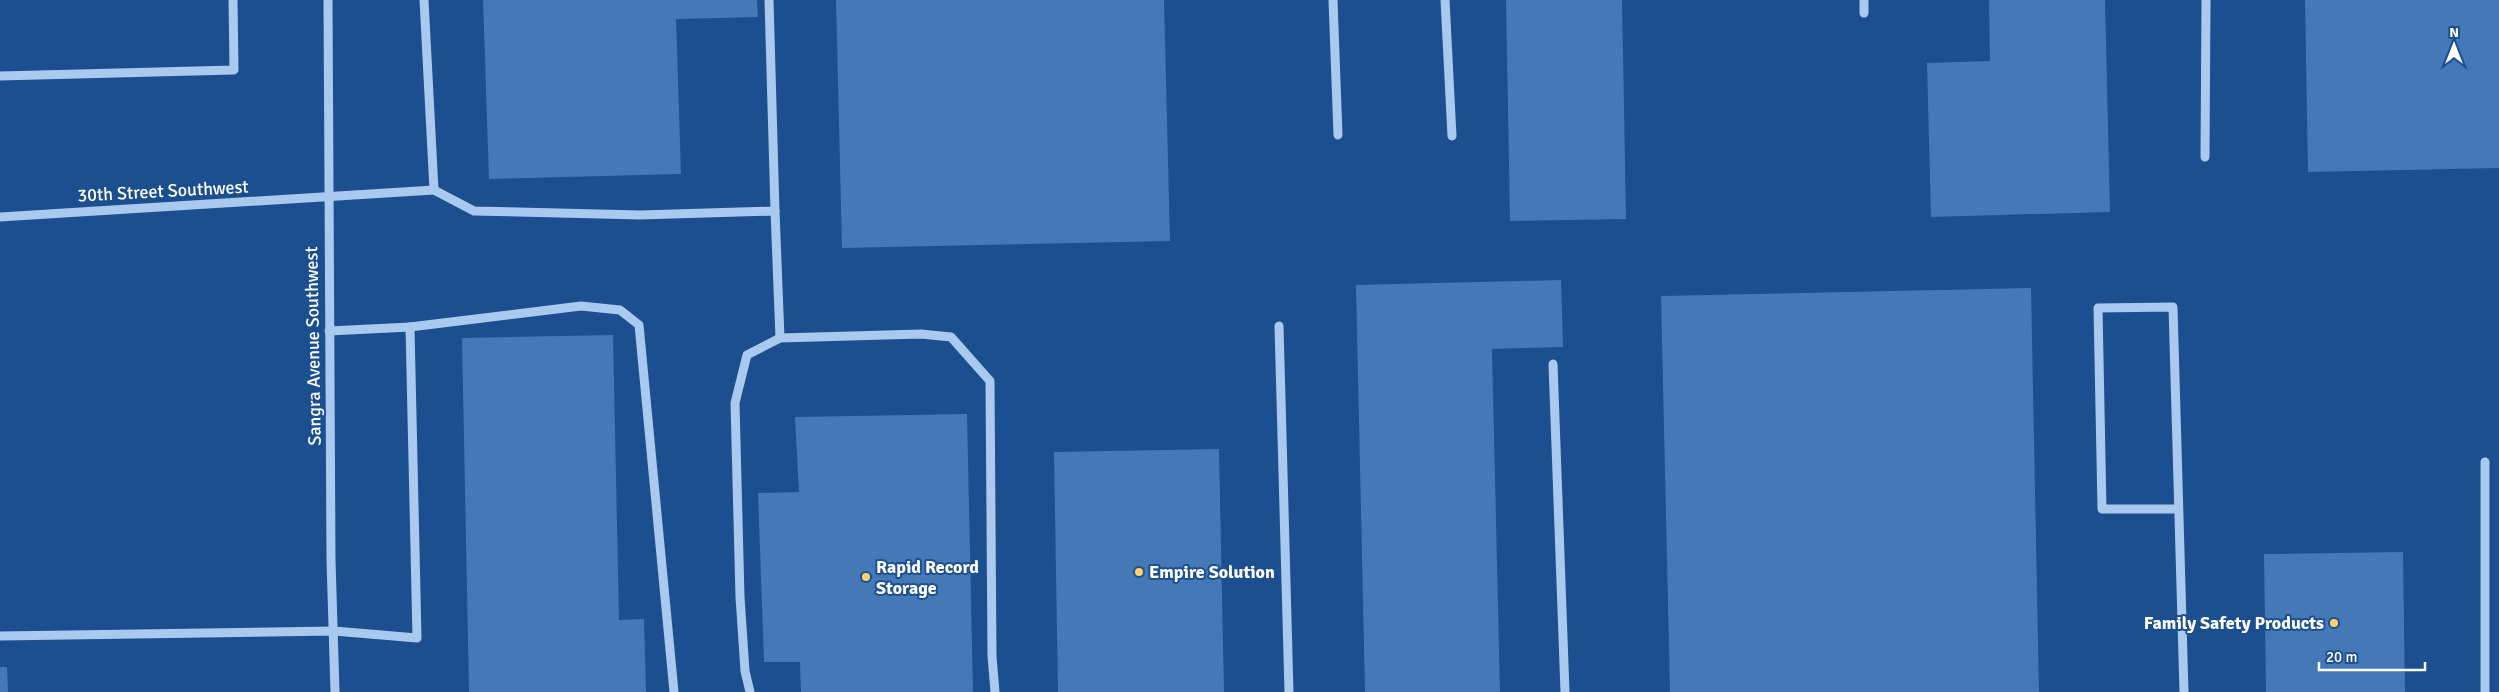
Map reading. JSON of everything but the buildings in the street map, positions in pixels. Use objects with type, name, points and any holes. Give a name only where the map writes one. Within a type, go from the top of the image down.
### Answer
[{"type":"street","points":[[0,76],[234,70],[233,0]]},
{"type":"street","name":"Sangra Avenue Southwest","points":[[328,0],[329,331],[335,692]]},
{"type":"street","points":[[424,0],[434,190],[474,211],[640,215],[775,211]]},
{"type":"street","points":[[769,0],[780,338]]},
{"type":"street","points":[[1333,0],[1338,135]]},
{"type":"street","points":[[1446,0],[1452,136]]},
{"type":"street","points":[[1864,0],[1864,13]]},
{"type":"street","points":[[2205,157],[2206,0]]},
{"type":"street","name":"30th Street Southwest","points":[[0,217],[434,190]]},
{"type":"street","points":[[329,331],[410,327],[581,306],[620,310],[640,326],[674,692]]},
{"type":"street","points":[[2178,509],[2102,510],[2098,308],[2173,307],[2184,692]]},
{"type":"street","points":[[1280,326],[1289,692]]},
{"type":"street","points":[[0,636],[334,631],[416,638],[410,327]]},
{"type":"street","points":[[750,692],[745,671],[740,597],[735,403],[747,355],[780,338],[921,334],[951,337],[990,381],[992,656],[995,692]]},
{"type":"street","points":[[1553,364],[1565,692]]},
{"type":"street","points":[[2485,462],[2485,692]]},
{"type":"place","name":"Empire Solution","points":[[1139,572]]},
{"type":"place","name":"Rapid Record Storage","points":[[866,577]]},
{"type":"place","name":"Family Safety Products","points":[[2334,623]]}]
